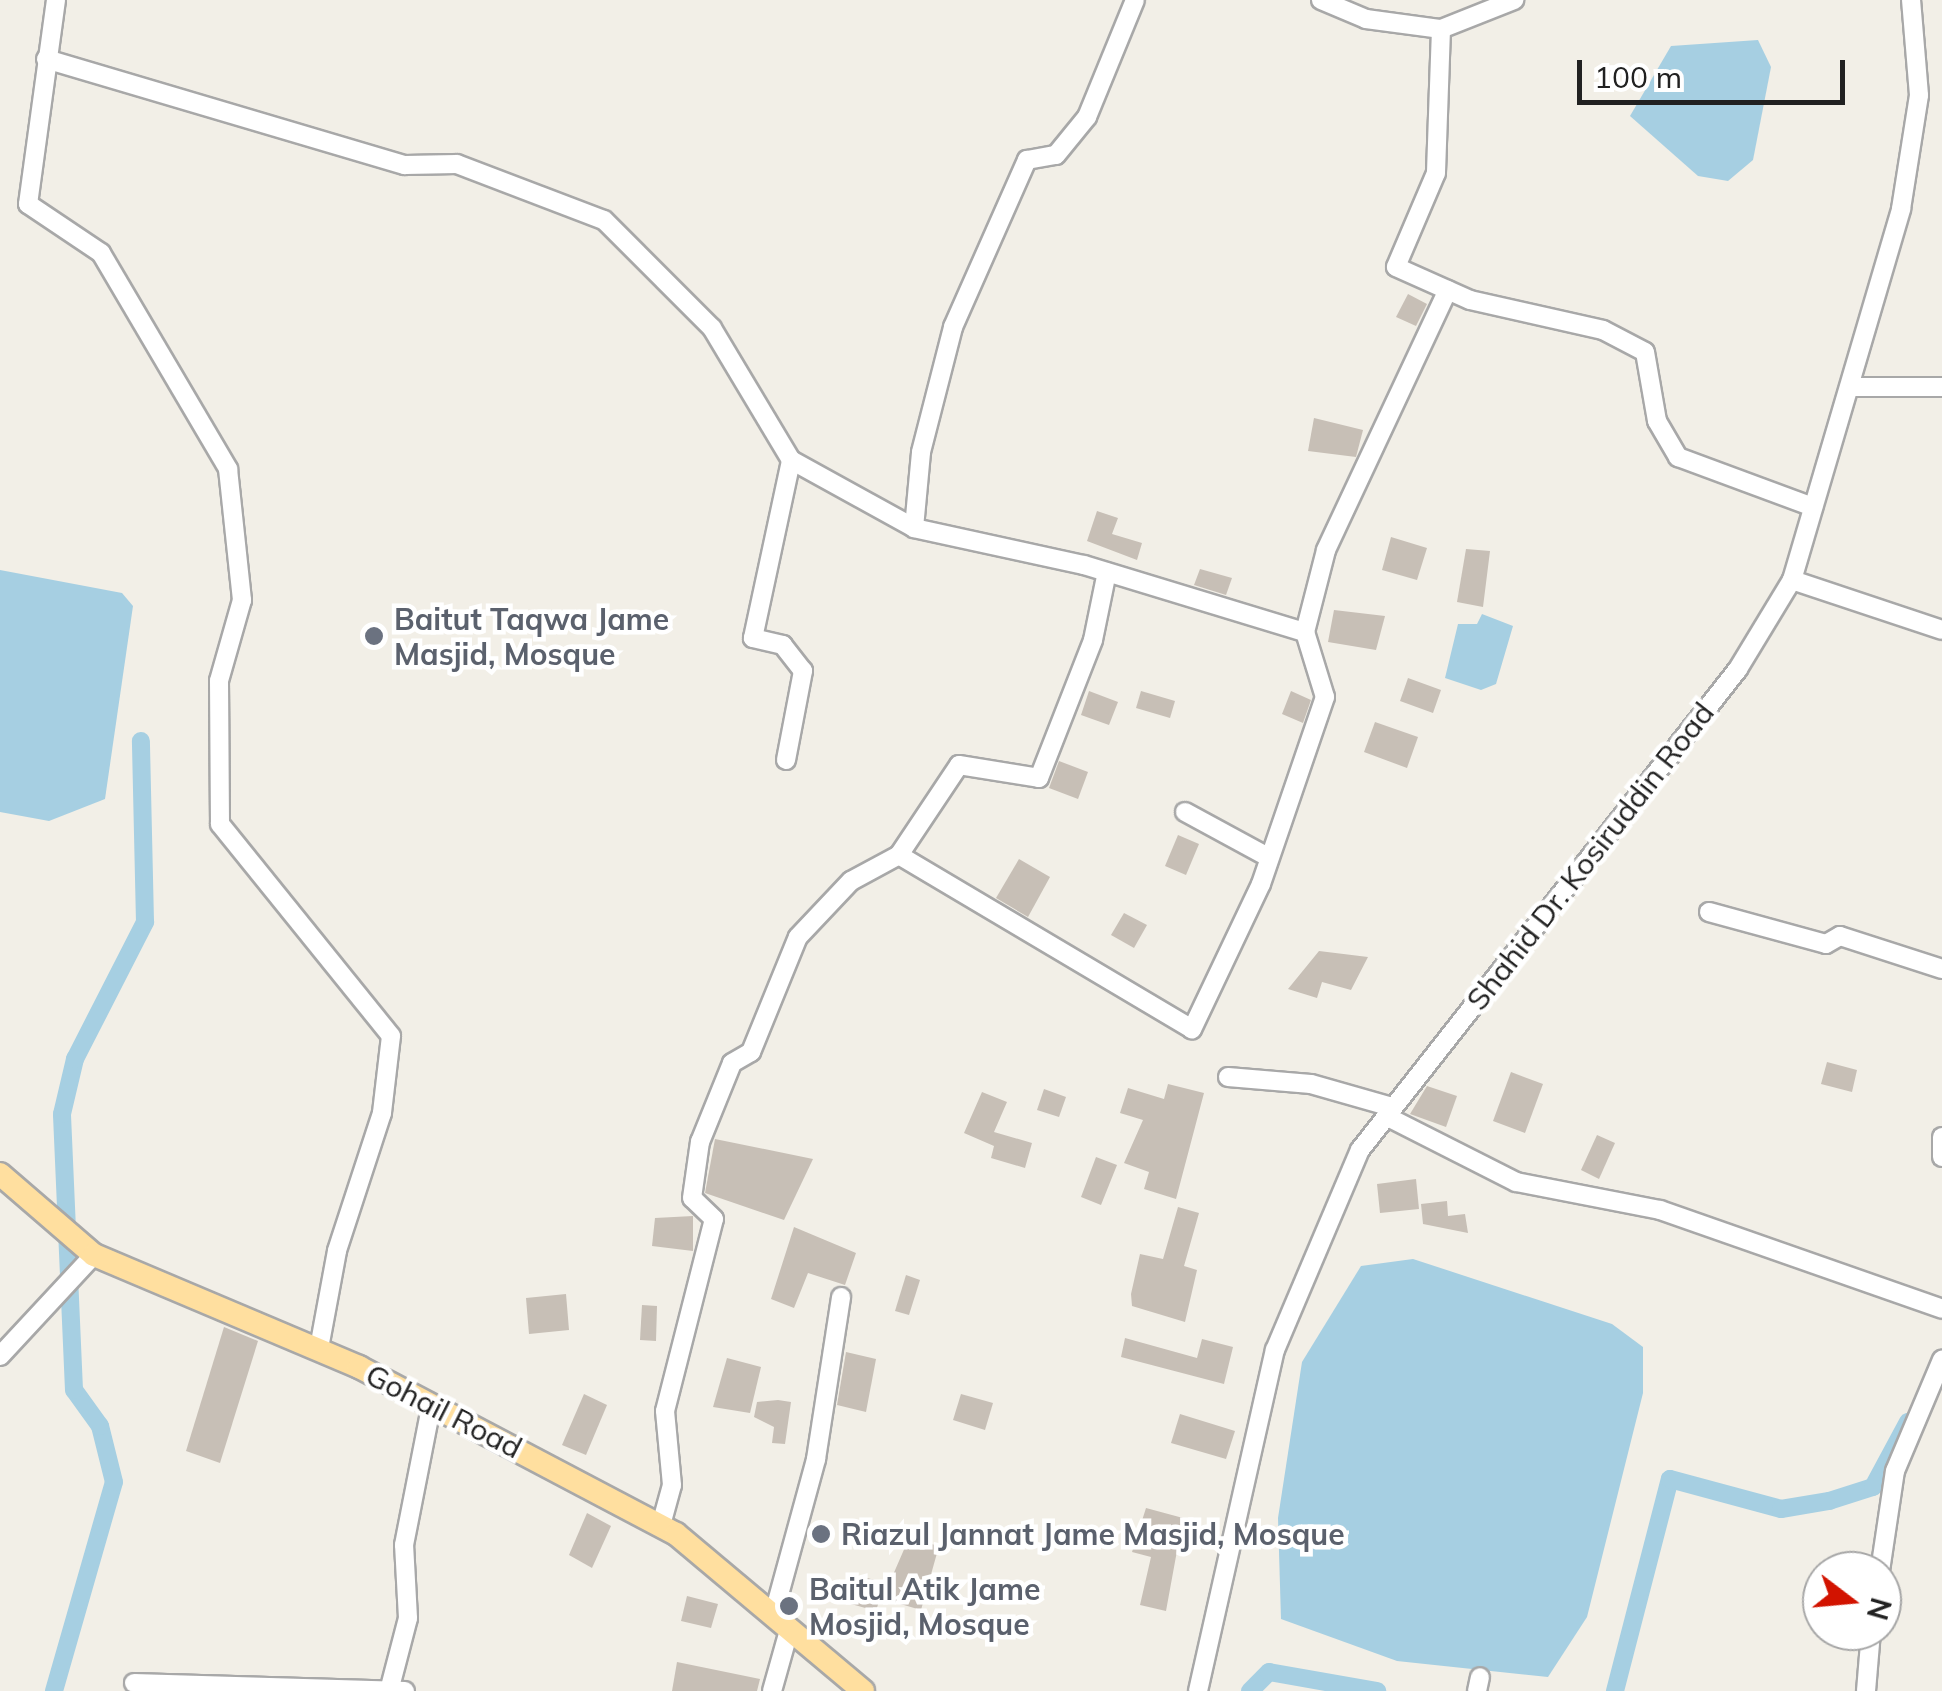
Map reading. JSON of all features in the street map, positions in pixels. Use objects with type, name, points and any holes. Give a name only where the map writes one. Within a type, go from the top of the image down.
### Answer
[{"type":"main road","name":"Gohail Road","points":[[0,1174],[80,1250],[320,1348],[661,1525],[782,1620],[863,1691]]},
{"type":"street","points":[[56,0],[28,204],[101,253],[228,469],[242,600],[219,682],[220,824],[391,1036],[382,1113],[337,1251],[320,1348]]},
{"type":"street","points":[[914,528],[921,452],[953,327],[1027,160],[1056,155],[1087,117],[1135,0]]},
{"type":"street","points":[[1320,0],[1366,19],[1441,30],[1514,0]]},
{"type":"street","name":"Shahid Dr. Kosiruddin Road","points":[[1198,1691],[1275,1350],[1338,1192],[1389,1112],[1738,669],[1792,580],[1850,386],[1911,159],[1919,95],[1912,0]]},
{"type":"street","points":[[1441,30],[1436,173],[1396,267],[1448,290],[1602,330],[1644,352],[1657,421],[1678,457],[1813,507]]},
{"type":"street","points":[[46,58],[405,165],[457,164],[604,220],[712,328],[791,460],[914,528],[1107,572],[1306,632]]},
{"type":"street","points":[[900,855],[1192,1030],[1266,856],[1325,698],[1306,632],[1326,550],[1448,290]]},
{"type":"street","points":[[1850,386],[1942,387]]},
{"type":"street","points":[[786,760],[804,672],[783,645],[753,638],[791,460]]},
{"type":"street","points":[[661,1525],[672,1485],[664,1411],[714,1219],[692,1198],[700,1142],[732,1063],[751,1052],[798,937],[851,881],[900,855],[959,765],[1039,778],[1093,640],[1107,572]]},
{"type":"street","points":[[1792,580],[1942,630]]},
{"type":"street","points":[[1186,812],[1266,856]]},
{"type":"street","points":[[1708,912],[1826,944],[1840,936],[1942,969]]},
{"type":"street","points":[[1228,1077],[1311,1084],[1389,1112],[1516,1182],[1660,1210],[1942,1309]]},
{"type":"street","points":[[1942,1137],[1942,1157]]},
{"type":"street","points":[[0,1356],[64,1288],[80,1250]]},
{"type":"street","points":[[772,1691],[782,1620],[816,1459],[841,1298]]},
{"type":"street","points":[[1883,1551],[1895,1471],[1937,1401],[1942,1360]]},
{"type":"street","points":[[134,1682],[395,1690],[408,1618],[404,1545],[431,1407]]},
{"type":"street","points":[[1866,1691],[1870,1651]]},
{"type":"water","points":[[1758,40],[1771,67],[1753,160],[1728,181],[1698,176],[1630,116],[1671,46]]},
{"type":"water","points":[[0,570],[122,593],[133,606],[105,799],[49,821],[0,812]]},
{"type":"water","points":[[1482,614],[1513,626],[1496,684],[1481,690],[1445,678],[1458,624],[1477,624]]},
{"type":"water","points":[[1413,1259],[1612,1324],[1643,1347],[1643,1393],[1587,1617],[1548,1677],[1397,1661],[1281,1619],[1278,1518],[1302,1362],[1361,1266]]},
{"type":"building","points":[[1408,294],[1427,304],[1416,326],[1396,317]]},
{"type":"building","points":[[1314,418],[1363,430],[1356,457],[1308,451]]},
{"type":"building","points":[[1097,511],[1118,518],[1112,534],[1142,543],[1137,560],[1087,541]]},
{"type":"building","points":[[1391,537],[1427,548],[1417,580],[1382,570]]},
{"type":"building","points":[[1466,549],[1490,551],[1483,607],[1457,602]]},
{"type":"building","points":[[1200,569],[1232,578],[1226,595],[1194,585]]},
{"type":"building","points":[[1334,610],[1385,616],[1376,650],[1328,642]]},
{"type":"building","points":[[1408,678],[1441,690],[1433,713],[1400,701]]},
{"type":"building","points":[[1089,691],[1118,702],[1109,725],[1081,715]]},
{"type":"building","points":[[1141,691],[1175,701],[1170,718],[1136,708]]},
{"type":"building","points":[[1291,691],[1311,700],[1303,723],[1282,714]]},
{"type":"building","points":[[1375,722],[1418,737],[1407,768],[1364,752]]},
{"type":"building","points":[[1059,761],[1088,772],[1078,799],[1049,788]]},
{"type":"building","points":[[1178,835],[1199,844],[1186,875],[1165,866]]},
{"type":"building","points":[[1019,859],[1050,877],[1028,917],[996,898]]},
{"type":"building","points":[[1124,913],[1147,925],[1134,948],[1111,935]]},
{"type":"building","points":[[1319,951],[1368,957],[1351,990],[1322,982],[1317,998],[1288,989]]},
{"type":"building","points":[[1827,1062],[1857,1070],[1852,1092],[1821,1084]]},
{"type":"building","points":[[1511,1072],[1543,1084],[1525,1133],[1493,1121]]},
{"type":"building","points":[[1168,1084],[1204,1093],[1176,1199],[1144,1189],[1149,1172],[1124,1163],[1143,1120],[1120,1113],[1128,1088],[1164,1099]]},
{"type":"building","points":[[1427,1086],[1457,1096],[1446,1127],[1410,1114]]},
{"type":"building","points":[[1044,1089],[1066,1097],[1059,1117],[1037,1110]]},
{"type":"building","points":[[982,1092],[1007,1102],[994,1132],[1032,1143],[1025,1168],[991,1158],[994,1146],[964,1133]]},
{"type":"building","points":[[1597,1135],[1615,1143],[1599,1179],[1581,1170]]},
{"type":"building","points":[[715,1139],[813,1159],[784,1220],[705,1193]]},
{"type":"building","points":[[1096,1157],[1117,1165],[1101,1205],[1081,1197]]},
{"type":"building","points":[[1416,1179],[1419,1209],[1380,1213],[1377,1184]]},
{"type":"building","points":[[1447,1201],[1448,1216],[1465,1214],[1468,1233],[1423,1224],[1421,1204]]},
{"type":"building","points":[[1178,1207],[1199,1213],[1184,1266],[1197,1270],[1185,1322],[1132,1306],[1131,1294],[1140,1254],[1163,1259]]},
{"type":"building","points":[[693,1216],[693,1251],[652,1246],[655,1218]]},
{"type":"building","points":[[794,1227],[856,1253],[845,1285],[808,1273],[794,1308],[771,1299]]},
{"type":"building","points":[[906,1275],[920,1280],[909,1315],[895,1311]]},
{"type":"building","points":[[566,1294],[569,1330],[529,1334],[526,1298]]},
{"type":"building","points":[[642,1305],[657,1306],[656,1341],[640,1340]]},
{"type":"building","points":[[224,1327],[258,1341],[220,1463],[186,1451]]},
{"type":"building","points":[[1125,1338],[1197,1358],[1202,1339],[1233,1347],[1224,1384],[1121,1357]]},
{"type":"building","points":[[846,1352],[876,1359],[866,1412],[837,1405]]},
{"type":"building","points":[[727,1358],[761,1367],[750,1413],[713,1407]]},
{"type":"building","points":[[584,1394],[607,1405],[586,1455],[562,1445]]},
{"type":"building","points":[[961,1394],[993,1403],[985,1430],[953,1420]]},
{"type":"building","points":[[757,1402],[791,1402],[785,1444],[772,1443],[774,1427],[754,1417]]},
{"type":"building","points":[[1180,1414],[1235,1431],[1226,1459],[1171,1443]]},
{"type":"building","points":[[1146,1508],[1183,1518],[1166,1611],[1140,1605],[1151,1557],[1132,1552]]},
{"type":"building","points":[[587,1513],[611,1526],[592,1568],[569,1555]]},
{"type":"building","points":[[909,1538],[939,1546],[921,1610],[880,1598],[876,1611],[844,1602],[853,1574],[889,1584]]},
{"type":"building","points":[[687,1596],[718,1604],[711,1628],[681,1621]]},
{"type":"building","points":[[677,1662],[760,1679],[757,1691],[672,1691]]},
{"type":"waterway","points":[[54,1691],[114,1482],[100,1426],[74,1390],[62,1114],[75,1059],[145,922],[141,741]]},
{"type":"waterway","points":[[1615,1691],[1670,1479],[1781,1509],[1829,1501],[1873,1487],[1908,1422]]},
{"type":"waterway","points":[[1250,1691],[1269,1672],[1377,1691]]},
{"type":"place","name":"Baitut Taqwa Jame Masjid, Mosque","points":[[374,636]]},
{"type":"place","name":"Riazul Jannat Jame Masjid, Mosque","points":[[821,1534]]},
{"type":"place","name":"Baitul Atik Jame Mosjid, Mosque","points":[[789,1606]]}]
